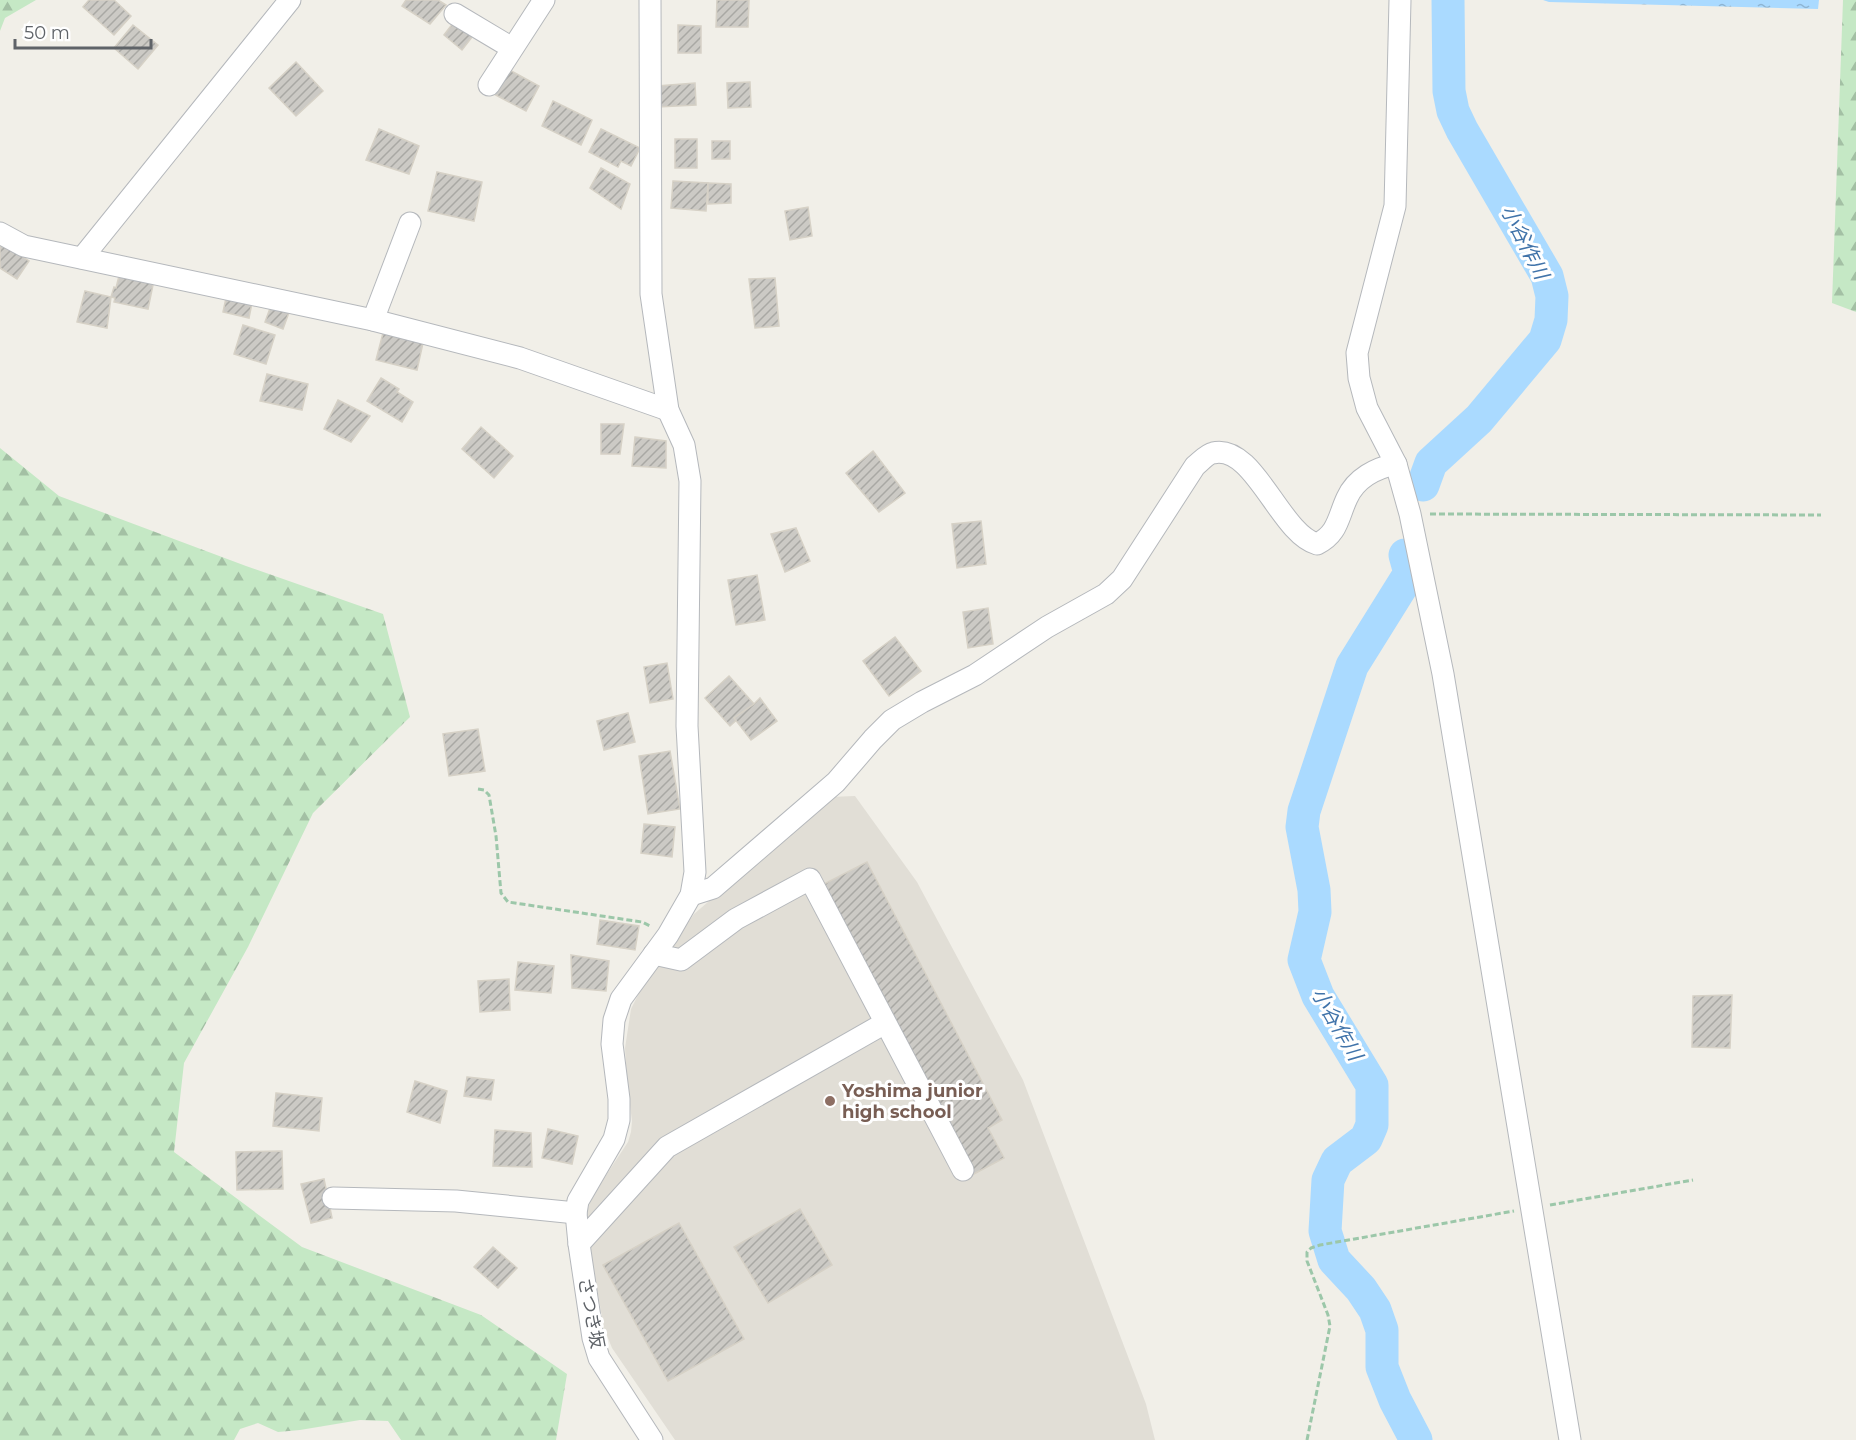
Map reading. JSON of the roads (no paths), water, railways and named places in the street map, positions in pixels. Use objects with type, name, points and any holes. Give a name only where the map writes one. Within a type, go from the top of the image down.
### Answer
[{"type":"street","points":[[82,258],[290,0]]},
{"type":"street","points":[[489,84],[544,0]]},
{"type":"street","points":[[333,1198],[456,1201],[576,1213],[578,1201],[614,1139],[619,1120],[619,1099],[612,1044],[621,999],[668,935],[691,895],[695,872],[687,726],[690,482],[684,445],[668,410],[651,294],[650,0]]},
{"type":"street","points":[[1400,0],[1395,206],[1358,353],[1359,378],[1368,408],[1396,464],[1410,514],[1443,674],[1570,1440]]},
{"type":"street","points":[[455,14],[512,48]]},
{"type":"street","points":[[373,320],[410,223]]},
{"type":"street","points":[[0,233],[24,246],[373,320],[520,358],[668,410]]},
{"type":"street","points":[[691,895],[713,888],[836,782],[892,720],[975,675],[1047,627],[1106,594],[1122,579],[1194,466],[1211,453],[1223,452],[1240,460],[1254,473],[1278,509],[1309,542],[1317,544],[1328,539],[1340,520],[1348,496],[1366,474],[1396,464]]},
{"type":"street","points":[[654,954],[681,960],[736,919],[810,879],[963,1170]]},
{"type":"street","points":[[579,1244],[667,1147],[885,1023]]},
{"type":"street","name":"さつき坂","points":[[576,1213],[593,1338],[599,1358],[652,1440]]},
{"type":"water","points":[[1543,0],[1819,0],[1818,9],[1549,2]]},
{"type":"waterway","name":"小谷作川","points":[[1423,485],[1431,463],[1479,419],[1545,340],[1551,320],[1552,296],[1547,276],[1453,111],[1449,91],[1448,0]]},
{"type":"waterway","name":"小谷作川","points":[[1405,555],[1410,573],[1352,666],[1304,811],[1302,827],[1314,890],[1315,912],[1304,960],[1318,996],[1372,1085],[1372,1125],[1366,1139],[1337,1161],[1328,1180],[1325,1231],[1334,1260],[1361,1289],[1375,1310],[1382,1330],[1382,1367],[1395,1400],[1416,1440]]},
{"type":"place","name":"Yoshima junior high school","points":[[830,1101]]}]
